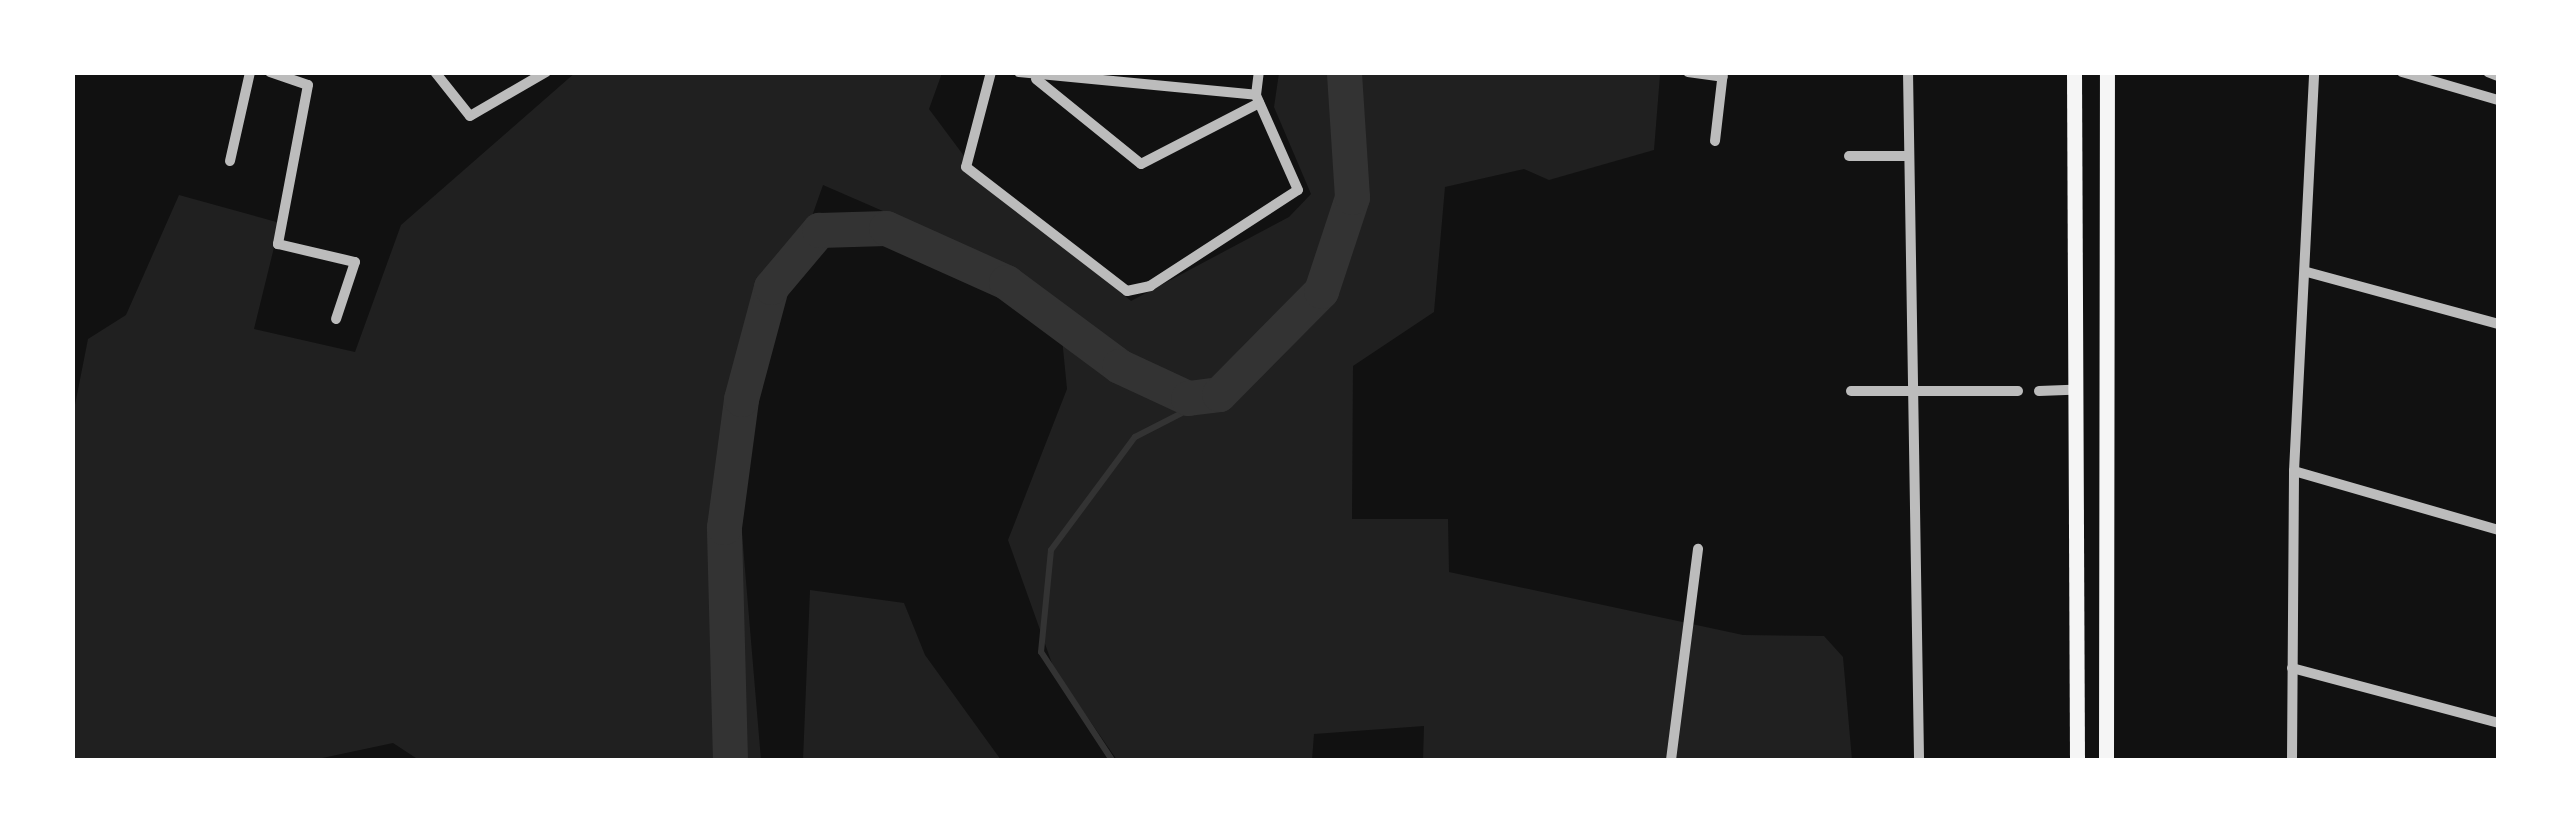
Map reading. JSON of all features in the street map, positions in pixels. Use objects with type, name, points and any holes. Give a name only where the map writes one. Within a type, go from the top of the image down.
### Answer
[{"type":"main road","points":[[2074,72],[2072,390],[2077,760]]},
{"type":"main road","points":[[2106,760],[2107,72]]},
{"type":"main road","points":[[2074,438],[2104,438]]},
{"type":"street","points":[[230,161],[250,72]]},
{"type":"street","points":[[270,72],[308,86],[278,244],[355,262],[336,319]]},
{"type":"street","points":[[436,72],[470,116],[546,72]]},
{"type":"street","points":[[991,72],[966,167],[1127,291],[1150,286],[1298,190],[1257,99],[1259,72]]},
{"type":"street","points":[[1019,72],[1036,79],[1140,164],[1257,99]]},
{"type":"street","points":[[1688,72],[1723,75],[1715,141]]},
{"type":"street","points":[[1908,72],[1909,392],[1919,760]]},
{"type":"street","points":[[2292,760],[2294,471],[2307,272],[2314,72]]},
{"type":"street","points":[[2402,72],[2498,100]]},
{"type":"street","points":[[2488,72],[2498,76]]},
{"type":"street","points":[[1036,79],[1257,99]]},
{"type":"street","points":[[1849,156],[1908,156]]},
{"type":"street","points":[[2307,272],[2498,324]]},
{"type":"street","points":[[2040,390],[2072,390]]},
{"type":"street","points":[[1851,391],[2018,391]]},
{"type":"street","points":[[2294,471],[2498,530]]},
{"type":"street","points":[[1671,760],[1698,550]]},
{"type":"street","points":[[2292,668],[2498,724]]},
{"type":"shaded area","points":[[576,72],[942,73],[929,109],[970,164],[1131,301],[1289,217],[1311,194],[1274,107],[1279,73],[1660,75],[1654,150],[1549,180],[1524,169],[1445,187],[1434,312],[1353,366],[1352,519],[1448,519],[1449,572],[1743,635],[1824,636],[1843,657],[1852,760],[1423,760],[1424,726],[1314,734],[1312,760],[1117,760],[1054,669],[1008,540],[1067,389],[1061,328],[1014,268],[823,185],[734,438],[761,760],[419,760],[393,743],[313,760],[73,760],[73,415],[88,339],[126,315],[179,195],[280,223],[254,329],[355,352],[401,225]]},
{"type":"shaded area","points":[[810,590],[904,603],[925,655],[1001,760],[803,760]]},
{"type":"waterway","points":[[730,760],[724,527],[741,399],[771,287],[819,230],[886,228],[1006,282],[1119,366],[1188,398],[1219,394],[1321,291],[1352,197],[1344,72]]},
{"type":"waterway","points":[[1112,760],[1041,652],[1051,550],[1135,437],[1219,394]]}]
